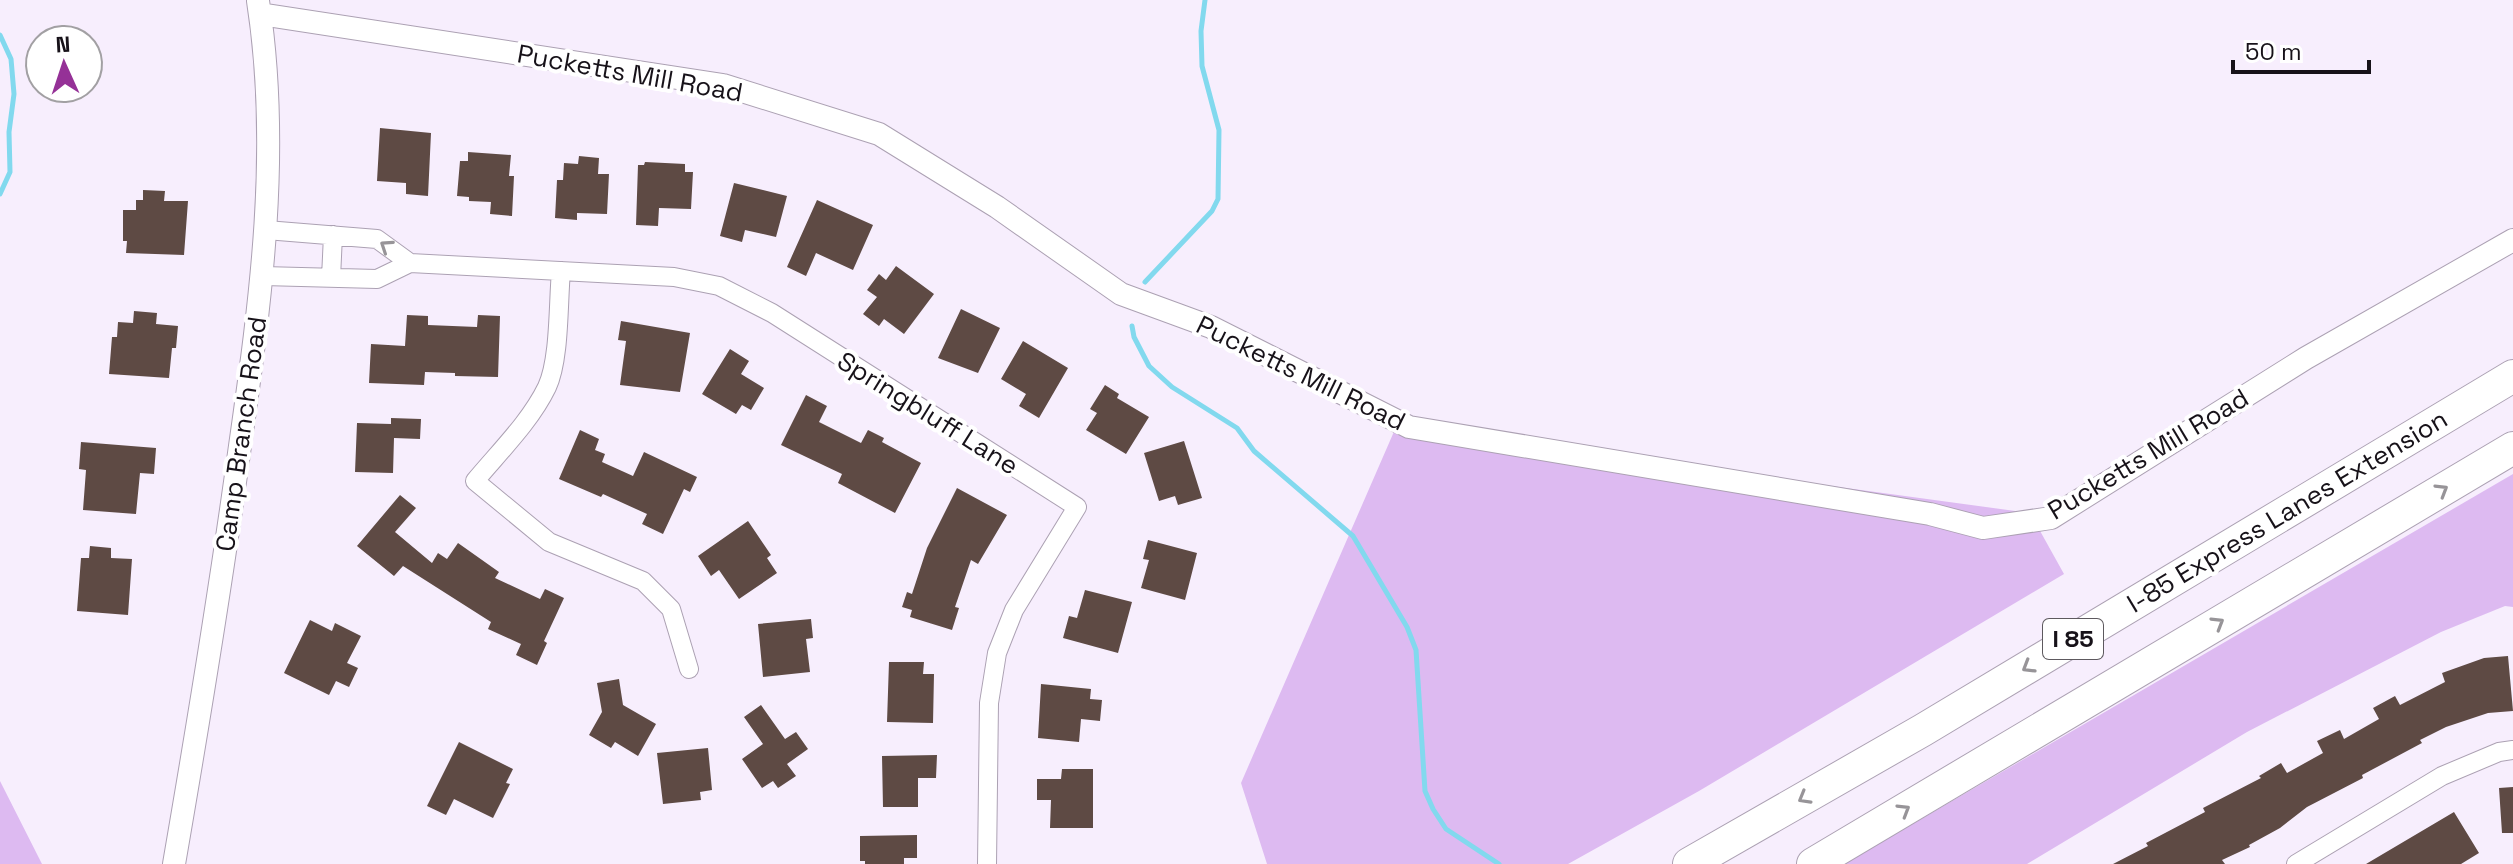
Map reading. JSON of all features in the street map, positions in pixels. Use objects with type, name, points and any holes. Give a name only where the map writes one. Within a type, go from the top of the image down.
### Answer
[{"type":"highway","name":"I-85 Express Lanes Extension","points":[[1689,864],[1923,730],[2513,376]]},
{"type":"highway","name":"I 85","points":[[1813,864],[2513,448]]},
{"type":"street","name":"Camp Branch Road","points":[[174,864],[211,652],[263,276],[268,132],[259,7]]},
{"type":"street","name":"Pucketts Mill Road","points":[[259,7],[723,85],[879,134],[997,207],[1121,294],[1211,327],[1409,427],[1930,514],[1983,528],[2051,518],[2306,358],[2513,240]]},
{"type":"street","points":[[266,230],[377,239],[410,263]]},
{"type":"street","points":[[331,278],[333,235]]},
{"type":"street","name":"Springbluff Lane","points":[[263,276],[377,279],[410,263],[674,277],[719,286],[772,313],[1077,507],[1014,610],[997,653],[989,703],[987,864]]},
{"type":"street","points":[[561,271],[555,349],[548,386],[524,422],[475,481],[549,542],[643,581],[671,609],[689,669]]},
{"type":"street","points":[[2296,864],[2442,776],[2499,752],[2513,750]]},
{"type":"shaded area","points":[[1396,427],[2030,513],[2064,574],[1699,791],[1568,864],[1267,864],[1241,783]]},
{"type":"shaded area","points":[[2513,474],[2513,607],[2505,606],[2441,632],[2247,732],[2027,864],[1844,864]]},
{"type":"shaded area","points":[[0,781],[42,864],[0,864]]},
{"type":"building","points":[[380,128],[431,133],[428,196],[406,194],[406,183],[377,181]]},
{"type":"building","points":[[468,152],[511,155],[509,176],[514,176],[512,216],[490,214],[491,202],[469,201],[469,197],[457,196],[460,161],[468,161]]},
{"type":"building","points":[[579,156],[599,158],[598,174],[609,174],[607,214],[577,213],[577,220],[555,218],[557,180],[563,180],[564,163],[578,164]]},
{"type":"building","points":[[645,162],[685,164],[685,172],[693,172],[691,209],[659,208],[658,226],[636,225],[638,165]]},
{"type":"building","points":[[734,183],[787,196],[776,237],[745,230],[742,242],[720,236]]},
{"type":"building","points":[[143,190],[165,191],[164,201],[188,201],[184,255],[126,253],[123,210],[136,210],[136,200],[143,200]]},
{"type":"building","points":[[817,200],[873,225],[853,270],[816,253],[806,276],[787,267]]},
{"type":"building","points":[[896,266],[934,294],[904,334],[884,319],[879,326],[863,314],[877,297],[867,290],[879,274],[886,280]]},
{"type":"building","points":[[961,309],[1000,328],[978,373],[938,358]]},
{"type":"building","points":[[134,311],[157,313],[156,324],[178,326],[169,378],[109,374],[112,337],[117,337],[118,322],[133,323]]},
{"type":"building","points":[[407,315],[428,316],[428,325],[477,327],[478,315],[500,316],[498,377],[425,372],[424,385],[369,383],[371,344],[405,346]]},
{"type":"building","points":[[621,321],[690,333],[680,392],[620,385],[626,341],[618,340]]},
{"type":"building","points":[[1023,341],[1068,368],[1039,418],[1019,406],[1026,394],[1001,379]]},
{"type":"building","points":[[730,349],[749,361],[741,374],[764,388],[751,410],[742,405],[736,414],[702,394]]},
{"type":"building","points":[[1105,385],[1119,394],[1117,398],[1149,417],[1126,454],[1086,430],[1097,413],[1090,409]]},
{"type":"building","points":[[806,395],[827,406],[819,422],[861,443],[868,430],[884,438],[882,442],[921,463],[895,513],[838,483],[842,474],[781,445]]},
{"type":"building","points":[[391,418],[421,419],[420,439],[394,438],[393,473],[355,472],[357,423],[391,424]]},
{"type":"building","points":[[580,430],[599,439],[595,450],[605,454],[602,462],[633,476],[644,452],[697,477],[690,492],[684,489],[663,534],[642,524],[647,514],[559,479]]},
{"type":"building","points":[[1184,441],[1202,498],[1178,505],[1175,496],[1159,501],[1144,453]]},
{"type":"building","points":[[81,442],[156,448],[154,474],[140,473],[136,514],[83,510],[86,470],[79,469]]},
{"type":"building","points":[[957,488],[1007,515],[978,564],[971,560],[955,607],[959,608],[952,630],[910,617],[912,610],[902,607],[907,592],[912,594],[927,548]]},
{"type":"building","points":[[400,495],[416,508],[395,532],[432,563],[438,553],[447,559],[458,543],[499,572],[495,578],[540,599],[545,589],[564,598],[544,641],[547,643],[537,665],[516,655],[521,644],[488,629],[491,622],[403,566],[394,576],[357,546]]},
{"type":"building","points":[[748,521],[771,555],[767,558],[777,573],[739,599],[719,570],[711,576],[698,556]]},
{"type":"building","points":[[1148,540],[1197,553],[1185,600],[1141,588],[1149,560],[1143,559]]},
{"type":"building","points":[[90,546],[111,548],[111,558],[132,559],[128,615],[77,611],[81,558],[89,558]]},
{"type":"building","points":[[1085,590],[1132,602],[1118,653],[1063,638],[1069,616],[1077,618]]},
{"type":"building","points":[[811,619],[813,638],[806,639],[810,672],[763,677],[758,624]]},
{"type":"building","points":[[310,620],[332,631],[335,623],[361,636],[347,663],[358,668],[349,687],[336,681],[329,695],[284,673]]},
{"type":"building","points":[[2508,656],[2513,711],[2488,713],[2446,727],[2420,740],[2422,743],[2307,807],[2250,847],[2222,860],[2225,864],[2113,864],[2205,812],[2203,808],[2261,778],[2259,776],[2281,763],[2287,773],[2323,753],[2317,741],[2340,730],[2344,739],[2379,719],[2373,708],[2395,696],[2400,705],[2445,682],[2442,673],[2484,658]]},
{"type":"building","points":[[889,662],[924,662],[923,674],[934,674],[933,723],[887,722]]},
{"type":"building","points":[[619,679],[623,705],[656,724],[638,756],[615,742],[611,748],[589,735],[602,712],[597,683]]},
{"type":"building","points":[[1041,684],[1091,689],[1090,699],[1102,700],[1100,721],[1081,719],[1079,742],[1038,738]]},
{"type":"building","points":[[761,705],[785,739],[796,732],[808,749],[787,764],[796,776],[778,788],[773,781],[762,788],[742,759],[763,744],[744,717]]},
{"type":"building","points":[[459,742],[513,769],[506,783],[510,784],[493,818],[454,799],[446,815],[427,806]]},
{"type":"building","points":[[708,748],[712,790],[700,792],[701,800],[663,804],[657,753]]},
{"type":"building","points":[[937,755],[936,778],[918,778],[918,807],[883,807],[882,756]]},
{"type":"building","points":[[1062,769],[1093,769],[1093,828],[1050,828],[1051,800],[1037,800],[1037,779],[1061,779]]},
{"type":"building","points":[[2513,787],[2513,833],[2502,833],[2499,788]]},
{"type":"building","points":[[2454,812],[2479,853],[2461,864],[2366,864]]},
{"type":"building","points":[[917,835],[917,858],[904,858],[904,864],[865,864],[865,861],[860,861],[860,836]]},
{"type":"waterway","points":[[1145,282],[1212,211],[1218,199],[1219,130],[1202,66],[1201,31],[1205,0]]},
{"type":"waterway","points":[[0,35],[11,59],[14,94],[9,132],[10,172],[0,194]]},
{"type":"waterway","points":[[1132,326],[1134,337],[1149,366],[1172,387],[1237,428],[1254,451],[1353,536],[1407,627],[1416,650],[1425,791],[1433,809],[1446,829],[1499,864]]}]
